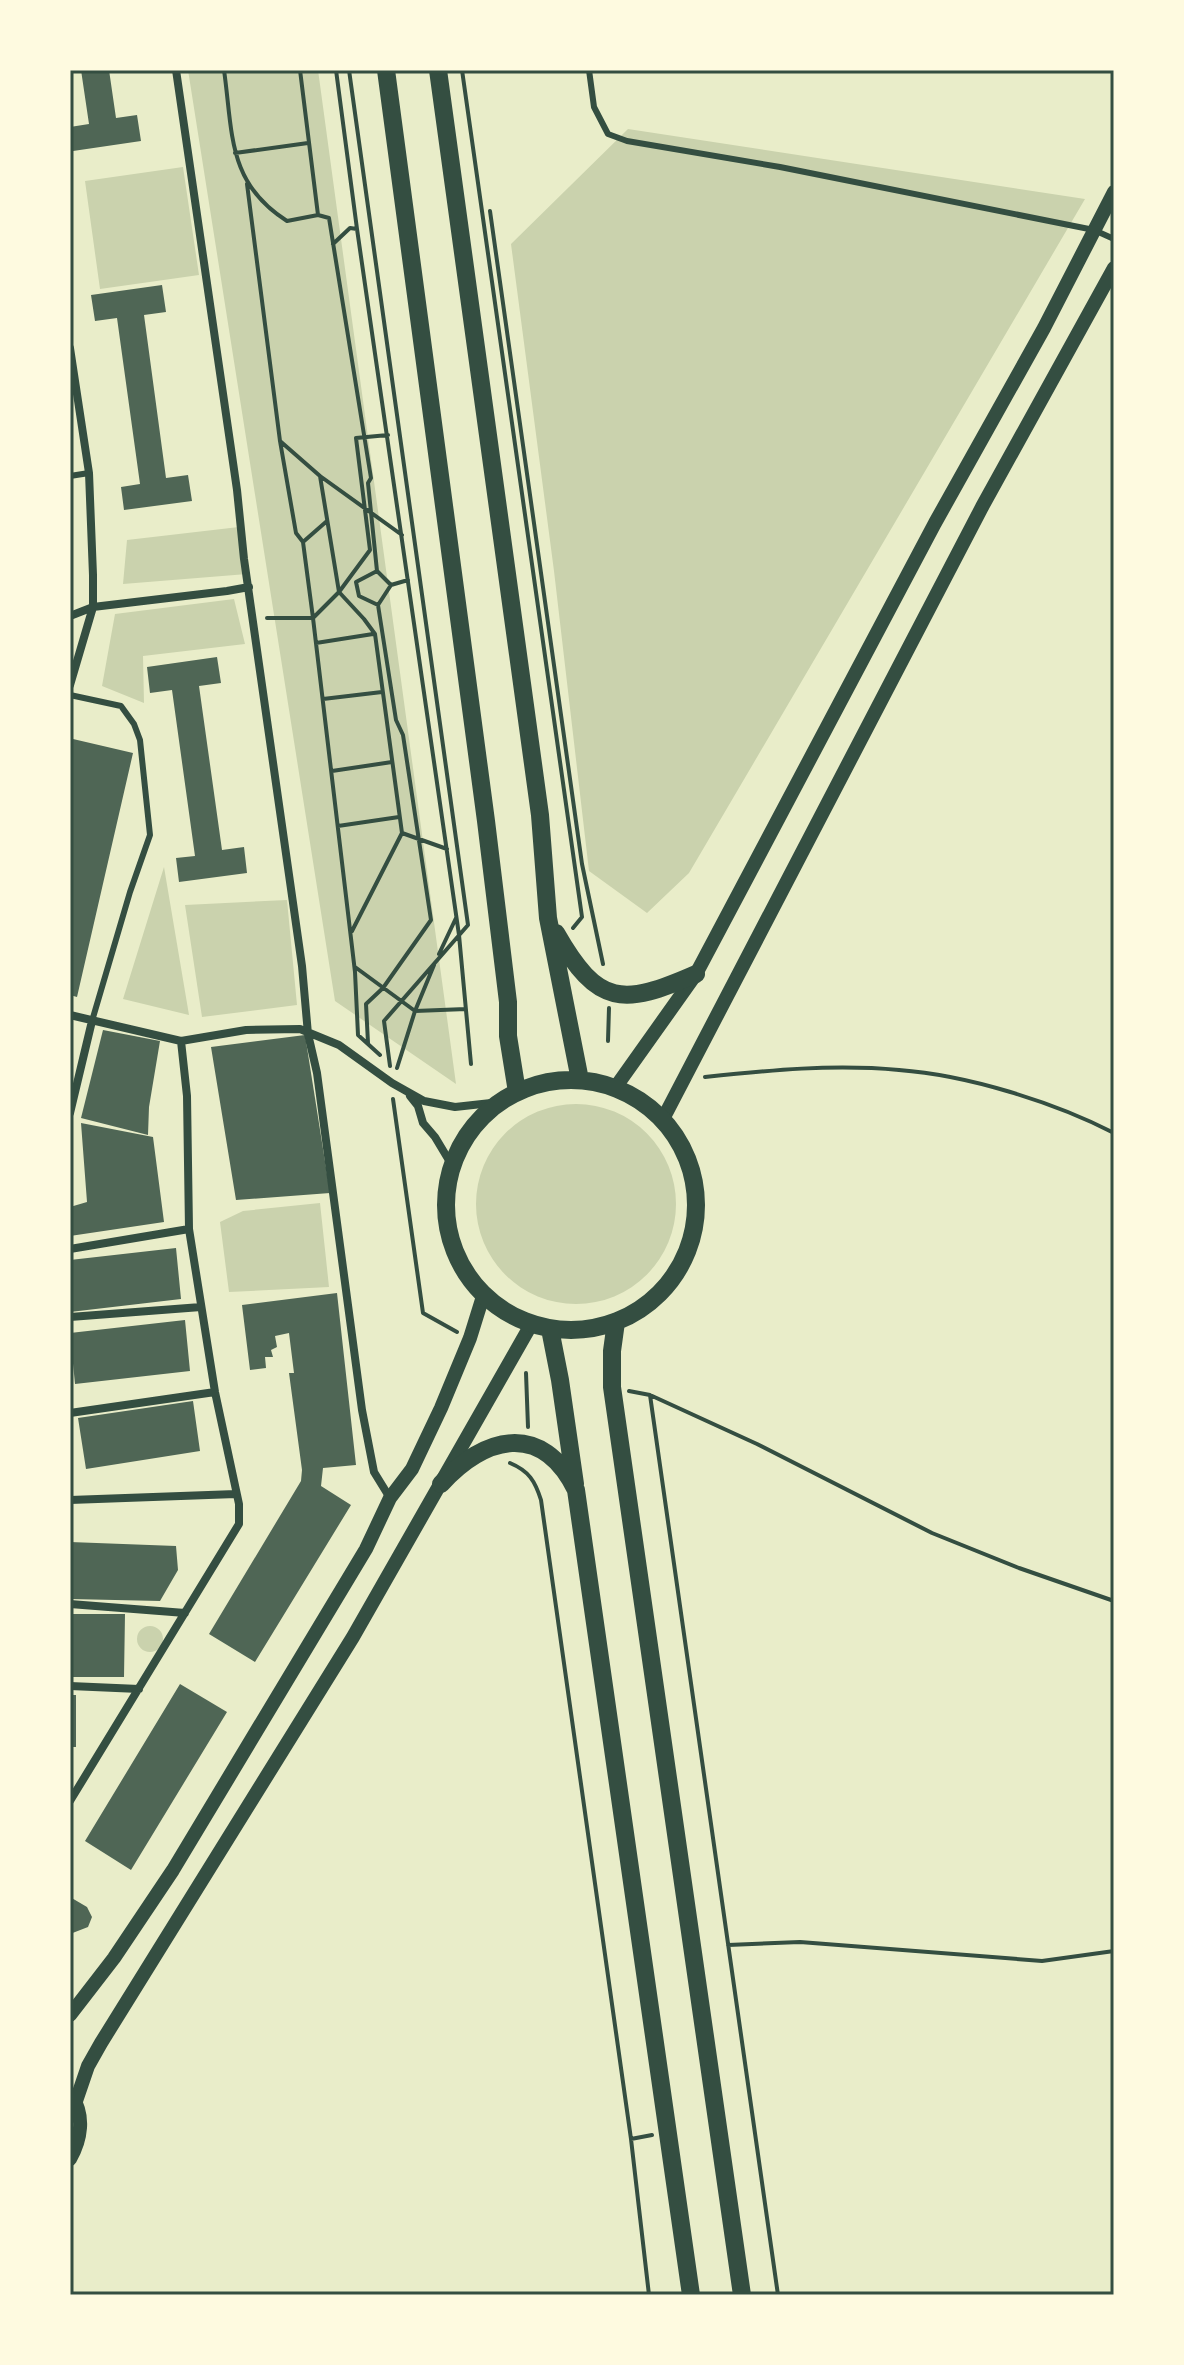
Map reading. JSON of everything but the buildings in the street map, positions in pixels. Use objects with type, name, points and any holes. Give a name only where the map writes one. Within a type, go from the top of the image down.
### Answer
[{"type":"main road","points":[[386,70],[478,757],[508,1002],[508,1036],[517,1092]]},
{"type":"main road","points":[[438,70],[540,815],[548,918],[580,1080]]},
{"type":"main road","points":[[548,918],[589,980],[610,993],[644,995],[696,974]]},
{"type":"main road","points":[[580,1080],[615,1088],[642,1102],[663,1119],[677,1139],[693,1180],[695,1223],[690,1245],[669,1283],[636,1312],[594,1328],[541,1326],[498,1306],[471,1279],[453,1244],[447,1205],[453,1167],[471,1131],[500,1102],[517,1092],[547,1082],[580,1080]]},
{"type":"main road","points":[[616,1322],[612,1387],[742,2295]]},
{"type":"main road","points":[[541,1326],[562,1392],[691,2295]]},
{"type":"main road","points":[[441,1484],[465,1460],[484,1449],[506,1444],[529,1445],[541,1450],[557,1464],[576,1490]]},
{"type":"street","points":[[176,70],[362,1410],[374,1472],[390,1498]]},
{"type":"street","points":[[615,1088],[696,974],[1114,192]]},
{"type":"street","points":[[663,1119],[982,507],[1114,268]]},
{"type":"street","points":[[70,348],[89,473],[93,607],[70,685]]},
{"type":"street","points":[[70,616],[93,607],[249,587]]},
{"type":"street","points":[[70,1015],[181,1041],[246,1030],[300,1029],[339,1045],[392,1083],[424,1101],[455,1107],[500,1102]]},
{"type":"street","points":[[70,1113],[92,1021]]},
{"type":"street","points":[[70,1801],[239,1524],[240,1514],[215,1392],[189,1229],[187,1096],[181,1041]]},
{"type":"street","points":[[407,1092],[418,1106],[423,1123],[453,1167]]},
{"type":"street","points":[[70,1249],[189,1229]]},
{"type":"street","points":[[70,2015],[114,1958],[173,1870],[366,1549],[390,1498],[412,1469],[441,1408],[484,1293]]},
{"type":"street","points":[[70,1317],[201,1307]]},
{"type":"street","points":[[70,2159],[80,2134],[80,2118],[73,2097],[101,2043],[353,1637],[441,1484],[541,1326]]},
{"type":"street","points":[[70,1413],[215,1392]]},
{"type":"street","points":[[70,1500],[236,1494]]},
{"type":"street","points":[[70,1604],[185,1613]]},
{"type":"street","points":[[70,1686],[139,1689]]},
{"type":"lane","points":[[589,70],[594,107],[608,134],[627,141],[780,167],[1094,230],[1114,239]]},
{"type":"lane","points":[[70,476],[89,473]]},
{"type":"lane","points":[[70,695],[121,706],[134,724],[143,755],[150,835],[133,881],[92,1021]]},
{"type":"path","points":[[224,70],[236,161],[247,183],[268,209],[287,221],[318,215],[329,218],[366,437],[377,571],[391,585]]},
{"type":"path","points":[[300,70],[318,215]]},
{"type":"path","points":[[336,70],[457,918],[471,1064]]},
{"type":"path","points":[[349,70],[468,925],[384,1021],[423,1313],[469,1339]]},
{"type":"path","points":[[462,70],[582,917],[561,942]]},
{"type":"path","points":[[235,153],[309,143]]},
{"type":"path","points":[[247,183],[280,441],[296,533],[303,542],[313,618],[355,967],[358,1035],[407,1075]]},
{"type":"path","points":[[490,211],[580,848],[610,993],[608,1041]]},
{"type":"path","points":[[333,244],[350,228],[357,229]]},
{"type":"path","points":[[252,618],[313,618],[339,592],[370,550],[356,438],[388,435]]},
{"type":"path","points":[[280,441],[320,476],[402,535]]},
{"type":"path","points":[[320,476],[339,592],[375,634],[402,833],[351,933]]},
{"type":"path","points":[[303,542],[327,521]]},
{"type":"path","points":[[377,571],[356,582],[359,596],[378,605]]},
{"type":"path","points":[[368,1044],[366,1004],[383,988],[431,920],[403,735],[396,720],[378,605],[391,585],[408,580]]},
{"type":"path","points":[[316,643],[375,634]]},
{"type":"path","points":[[323,699],[382,692]]},
{"type":"path","points":[[332,771],[392,762]]},
{"type":"path","points":[[338,826],[399,817]]},
{"type":"path","points":[[402,833],[447,849]]},
{"type":"path","points":[[397,1068],[415,1011],[457,918]]},
{"type":"path","points":[[355,967],[415,1011],[466,1009]]},
{"type":"path","points":[[683,1080],[782,1069],[900,1070],[998,1088],[1114,1133]]},
{"type":"path","points":[[526,1373],[529,1445]]},
{"type":"path","points":[[612,1387],[650,1395],[757,1444],[932,1533],[1114,1601]]},
{"type":"path","points":[[650,1395],[778,2295]]},
{"type":"path","points":[[498,1465],[509,1463],[526,1470],[536,1483],[541,1500],[631,2139],[649,2295]]},
{"type":"path","points":[[728,1945],[800,1942],[1042,1961],[1114,1951]]},
{"type":"green space","points":[[188,70],[318,70],[456,1084],[335,1001]]},
{"type":"green space","points":[[628,129],[1085,199],[689,873],[647,913],[589,871],[511,244]]},
{"type":"green space","points":[[183,167],[199,275],[100,289],[85,181]]},
{"type":"green space","points":[[239,527],[247,574],[123,584],[127,540]]},
{"type":"green space","points":[[234,599],[245,644],[143,656],[144,703],[102,686],[115,614]]},
{"type":"green space","points":[[164,867],[189,1015],[123,999]]},
{"type":"green space","points":[[287,900],[297,1005],[202,1017],[185,905]]},
{"type":"green space","points":[[576,1104],[614,1111],[647,1133],[669,1166],[676,1204],[669,1242],[647,1275],[614,1297],[576,1304],[538,1297],[505,1275],[483,1242],[476,1204],[483,1166],[505,1133],[538,1111]]},
{"type":"green space","points":[[320,1203],[329,1287],[229,1292],[220,1222],[243,1211]]},
{"type":"green space","points":[[150,1626],[159,1630],[163,1639],[159,1648],[150,1652],[141,1648],[137,1639],[141,1630]]}]
